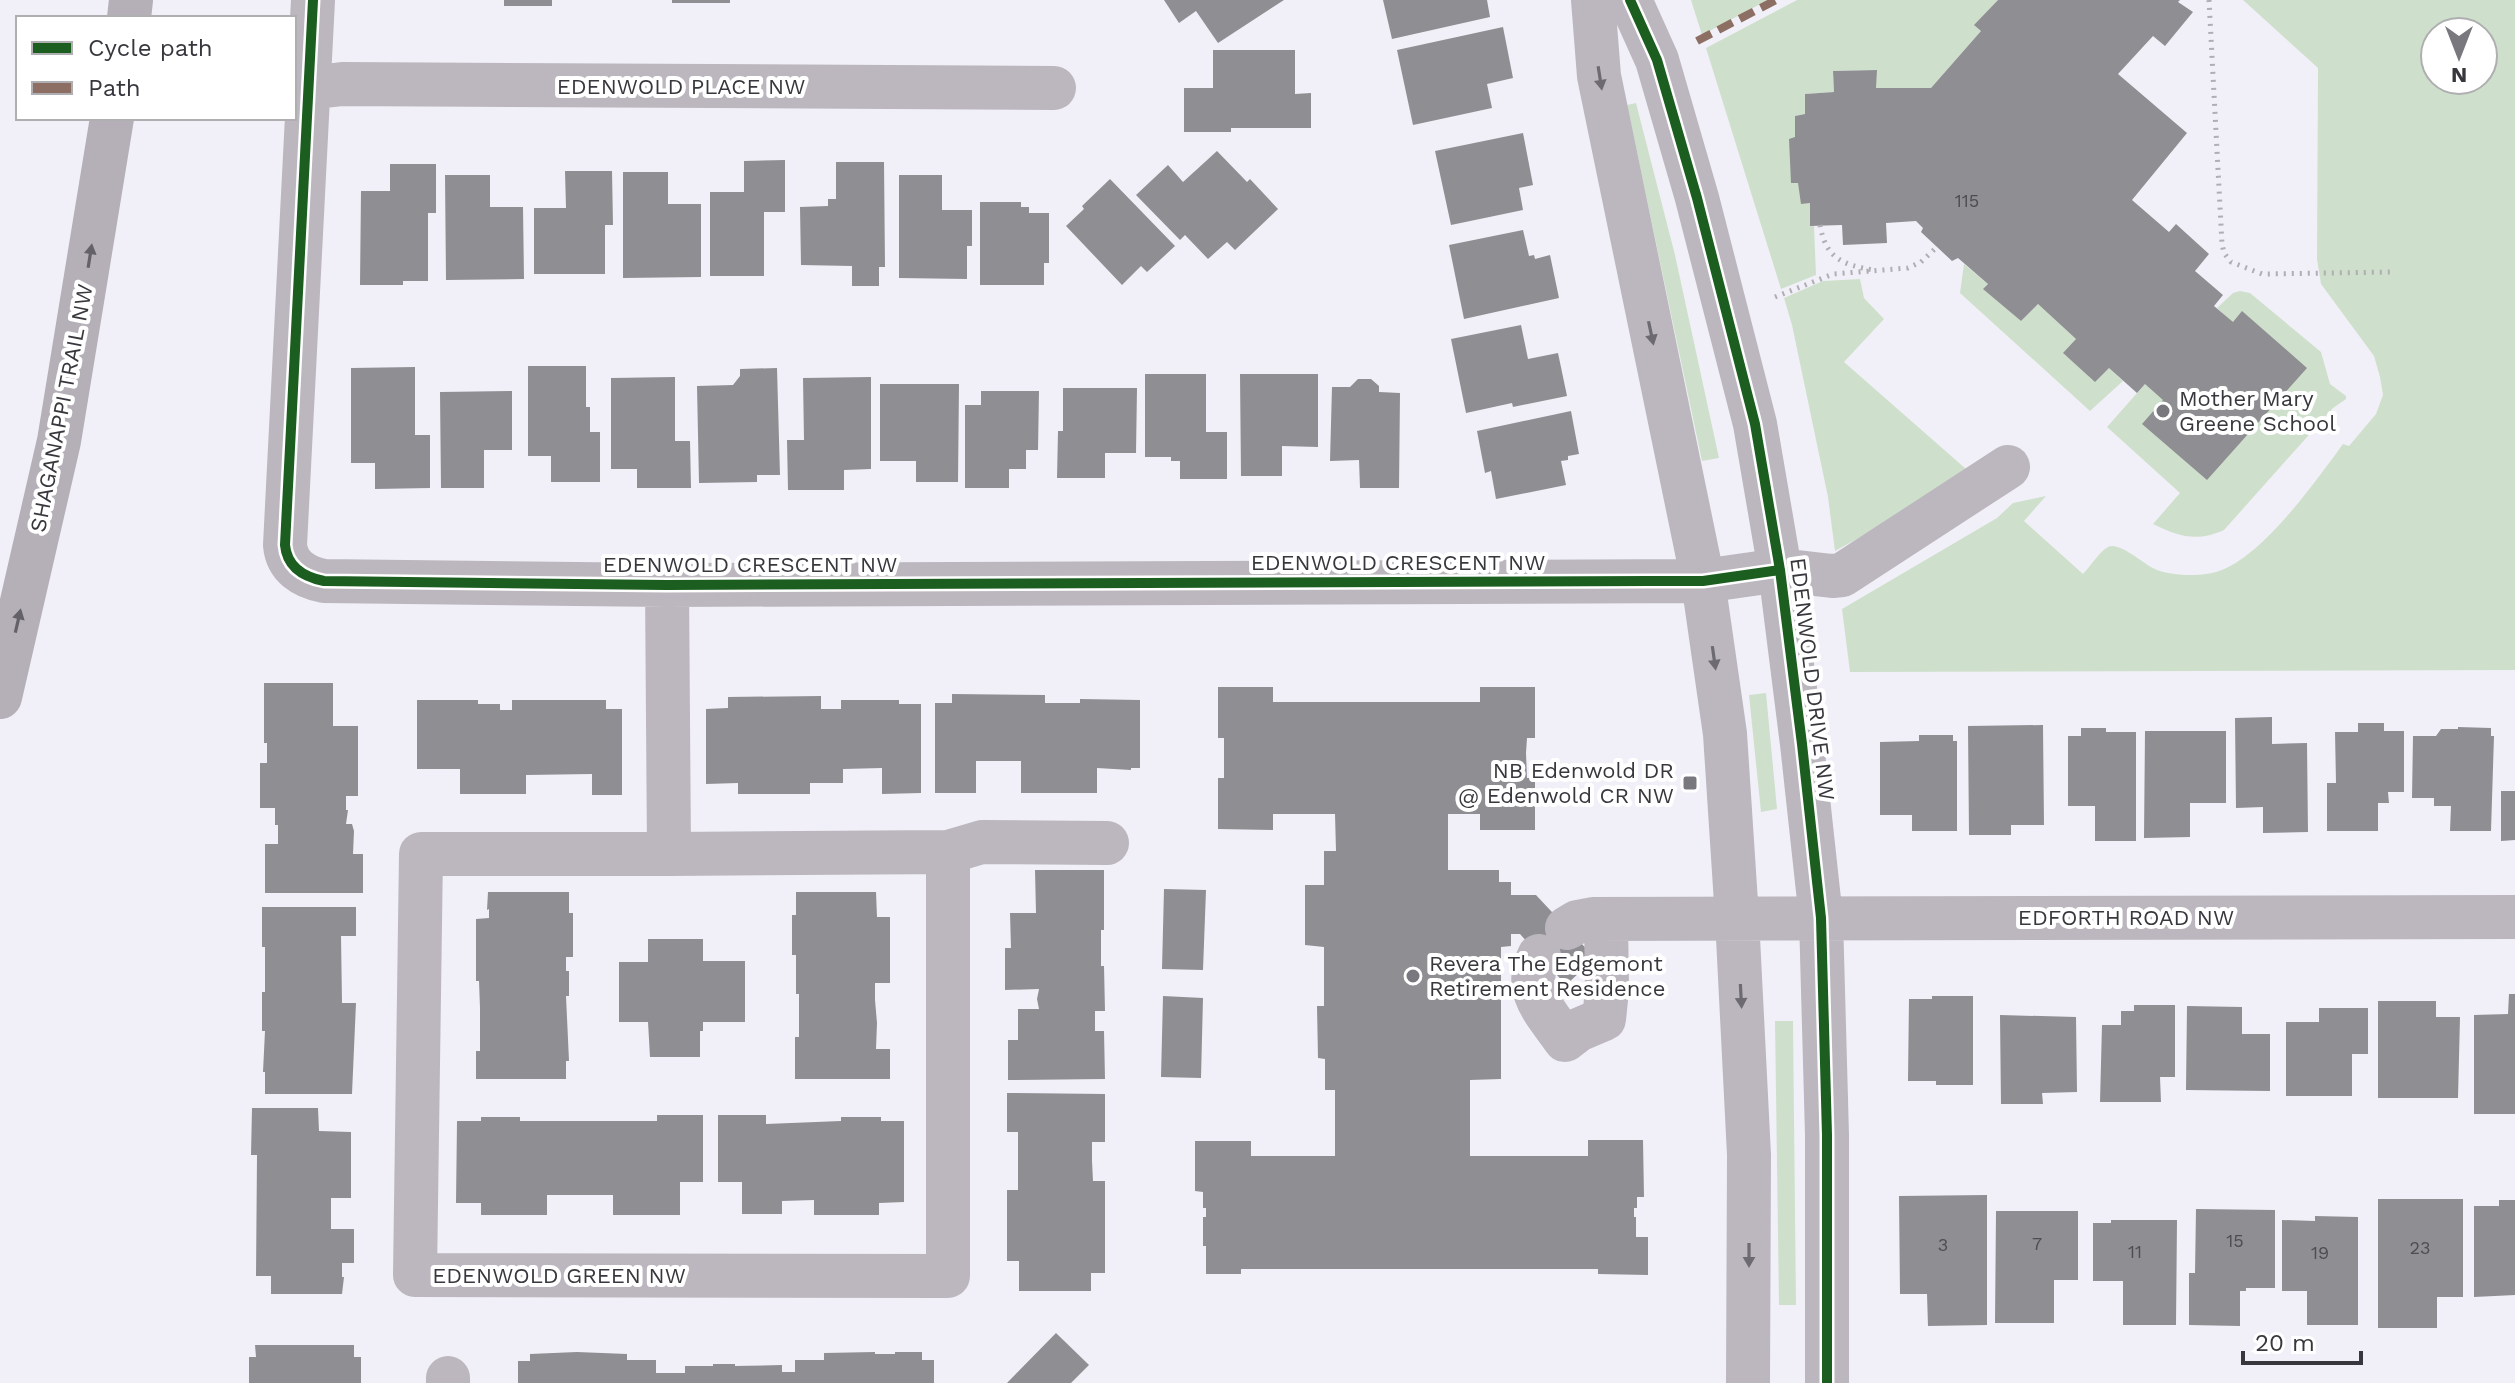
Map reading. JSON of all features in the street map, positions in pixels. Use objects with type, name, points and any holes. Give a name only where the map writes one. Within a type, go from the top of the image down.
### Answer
[{"type":"main road","name":"SHAGANAPPI TRAIL NW","points":[[0,697],[59,441],[112,120]]},
{"type":"street","name":"EDENWOLD CRESCENT NW","points":[[313,0],[285,545],[286,555],[306,577],[324,581],[667,585],[1703,581],[1780,570],[1832,576],[1842,575],[2008,467]]},
{"type":"street","points":[[1593,0],[1599,76],[1703,581],[1725,734],[1749,1155],[1748,1383]]},
{"type":"street","name":"EDENWOLD DRIVE NW","points":[[1630,0],[1657,60],[1697,198],[1755,424],[1780,570],[1821,918],[1827,1135],[1827,1383]]},
{"type":"street","name":"EDENWOLD PLACE NW","points":[[309,88],[358,84],[1054,88]]},
{"type":"street","points":[[667,585],[669,854]]},
{"type":"street","name":"EDENWOLD GREEN NW","points":[[948,852],[948,1276],[415,1275],[421,854],[948,852],[982,842],[1107,843]]},
{"type":"street","name":"EDFORTH ROAD NW","points":[[1571,934],[1737,918],[2515,917]]},
{"type":"path","points":[[2209,0],[2224,253],[2231,262],[2262,274],[2393,272]]},
{"type":"path","points":[[1820,225],[1823,242],[1836,258],[1850,266],[1883,271]]},
{"type":"path","points":[[1775,297],[1833,274],[1908,268],[1921,262],[1937,247]]},
{"type":"green space","points":[[1691,0],[1768,0],[1702,35]]},
{"type":"green space","points":[[1797,0],[1998,0],[1975,25],[1981,31],[1931,88],[1876,88],[1876,70],[1833,71],[1834,92],[1805,94],[1805,114],[1795,116],[1791,183],[1798,183],[1810,203],[1816,275],[1781,289],[1706,48]]},
{"type":"green space","points":[[2243,0],[2515,0],[2515,670],[1850,672],[1842,609],[1997,518],[2013,503],[2046,496],[2024,521],[2083,574],[2101,552],[2113,546],[2152,568],[2188,575],[2219,571],[2253,550],[2287,516],[2343,444],[2349,446],[2376,414],[2383,395],[2374,356],[2321,284],[2317,259],[2318,68]]},
{"type":"green space","points":[[1636,103],[1675,255],[1719,458],[1702,461],[1627,105]]},
{"type":"green space","points":[[1964,264],[1988,284],[1984,289],[2021,321],[2038,304],[2076,339],[2064,354],[2095,381],[2109,368],[2123,381],[2090,411],[1960,293]]},
{"type":"green space","points":[[1860,279],[1864,298],[1884,319],[1844,362],[1966,469],[1908,511],[1835,551],[1828,497],[1784,298],[1823,281]]},
{"type":"green space","points":[[2233,293],[2250,293],[2321,352],[2330,384],[2346,399],[2333,408],[2224,530],[2197,537],[2180,535],[2153,524],[2180,493],[2107,427],[2145,384],[2232,322],[2217,308]]},
{"type":"green space","points":[[1766,693],[1777,809],[1761,812],[1749,695]]},
{"type":"green space","points":[[1775,1021],[1793,1021],[1796,1305],[1779,1305]]},
{"type":"building","points":[[504,0],[552,0],[552,6],[504,6]]},
{"type":"building","points":[[672,0],[730,0],[730,3],[672,3]]},
{"type":"building","points":[[1164,0],[1284,0],[1218,43],[1196,11],[1179,23]]},
{"type":"building","points":[[1383,0],[1487,0],[1490,17],[1392,39]]},
{"type":"building","points":[[1998,0],[2180,0],[2178,2],[2193,12],[2165,46],[2153,36],[2118,74],[2187,133],[2132,200],[2169,232],[2176,224],[2209,254],[2195,271],[2223,295],[2214,306],[2233,322],[2242,311],[2307,368],[2207,480],[2142,424],[2163,400],[2145,384],[2137,393],[2109,368],[2095,382],[2063,353],[2076,339],[2038,304],[2021,321],[1983,289],[1988,284],[1958,258],[1952,261],[1921,232],[1923,228],[1916,221],[1886,223],[1887,243],[1843,245],[1842,225],[1810,226],[1810,203],[1801,204],[1798,183],[1791,183],[1789,139],[1795,137],[1795,116],[1805,114],[1805,94],[1834,92],[1833,71],[1877,70],[1876,88],[1931,88],[1981,31],[1974,25]]},
{"type":"building","points":[[1503,27],[1513,78],[1487,84],[1492,108],[1413,125],[1397,50]]},
{"type":"building","points":[[1213,50],[1295,50],[1295,94],[1311,93],[1311,128],[1231,128],[1231,132],[1184,132],[1184,88],[1213,88]]},
{"type":"building","points":[[1523,133],[1533,185],[1519,188],[1523,210],[1451,225],[1435,151]]},
{"type":"building","points":[[1217,151],[1247,182],[1250,179],[1278,209],[1235,250],[1227,242],[1208,259],[1185,235],[1180,240],[1136,195],[1168,165],[1183,182]]},
{"type":"building","points":[[785,160],[785,212],[764,212],[764,276],[710,276],[710,192],[744,192],[744,161]]},
{"type":"building","points":[[836,162],[884,162],[885,267],[879,267],[879,286],[852,286],[852,266],[801,265],[800,207],[828,206],[828,199],[836,199]]},
{"type":"building","points":[[390,164],[436,164],[436,213],[428,213],[428,281],[403,281],[403,285],[360,285],[361,191],[390,191]]},
{"type":"building","points":[[565,171],[612,171],[613,225],[605,225],[605,274],[534,274],[534,208],[566,208]]},
{"type":"building","points":[[623,172],[668,172],[668,204],[701,204],[701,277],[623,278]]},
{"type":"building","points":[[445,175],[490,175],[490,207],[523,207],[524,279],[446,280]]},
{"type":"building","points":[[899,175],[942,175],[942,210],[972,210],[972,246],[967,246],[967,279],[899,278]]},
{"type":"building","points":[[1110,179],[1175,246],[1147,272],[1141,266],[1122,285],[1066,226]]},
{"type":"building","points":[[980,202],[1021,202],[1021,207],[1029,207],[1029,213],[1049,213],[1049,263],[1044,263],[1044,285],[980,285]]},
{"type":"building","points":[[1523,230],[1529,256],[1534,255],[1535,259],[1550,255],[1559,298],[1464,319],[1449,245]]},
{"type":"building","points":[[1521,325],[1528,359],[1558,353],[1567,396],[1466,413],[1451,339]]},
{"type":"building","points":[[528,366],[586,366],[586,407],[590,407],[590,432],[600,432],[600,482],[551,482],[551,456],[528,456]]},
{"type":"building","points":[[415,367],[415,435],[430,435],[430,488],[375,489],[375,463],[351,463],[351,368]]},
{"type":"building","points":[[777,368],[780,475],[757,475],[757,482],[699,483],[697,386],[733,385],[740,376],[740,369]]},
{"type":"building","points":[[1145,374],[1206,374],[1206,432],[1227,432],[1227,479],[1180,479],[1180,461],[1171,461],[1171,457],[1145,457]]},
{"type":"building","points":[[1240,374],[1318,374],[1318,447],[1282,446],[1282,476],[1241,476]]},
{"type":"building","points":[[675,377],[675,441],[690,441],[691,488],[637,488],[637,469],[611,469],[611,378]]},
{"type":"building","points":[[871,377],[871,469],[844,470],[844,490],[788,490],[787,440],[804,440],[803,378]]},
{"type":"building","points":[[1358,379],[1371,379],[1379,386],[1379,392],[1400,393],[1399,488],[1360,488],[1359,460],[1330,461],[1332,387],[1350,387]]},
{"type":"building","points":[[880,384],[959,384],[958,482],[916,482],[916,461],[880,461]]},
{"type":"building","points":[[1063,388],[1137,388],[1136,453],[1105,453],[1105,478],[1057,478],[1058,431],[1063,431]]},
{"type":"building","points":[[512,391],[512,450],[484,450],[484,488],[441,488],[440,392]]},
{"type":"building","points":[[981,391],[1039,391],[1038,450],[1026,450],[1026,469],[1009,469],[1009,488],[965,488],[965,405],[981,405]]},
{"type":"building","points":[[1571,411],[1579,454],[1561,461],[1566,485],[1496,499],[1491,471],[1485,473],[1477,431]]},
{"type":"building","points":[[264,683],[333,683],[333,726],[358,726],[358,796],[346,796],[346,824],[352,824],[354,831],[353,854],[363,854],[363,893],[265,893],[265,844],[278,844],[278,825],[275,825],[275,808],[260,808],[260,763],[267,763]]},
{"type":"building","name":"Revera The Edgemont Retirement Residence","points":[[1218,687],[1273,687],[1273,702],[1480,702],[1480,687],[1535,687],[1535,738],[1527,738],[1526,753],[1527,778],[1535,778],[1535,830],[1480,830],[1480,814],[1448,814],[1448,870],[1499,870],[1499,882],[1511,882],[1511,895],[1536,895],[1595,958],[1566,985],[1520,934],[1511,934],[1511,946],[1501,947],[1501,1079],[1470,1080],[1470,1156],[1588,1156],[1588,1140],[1643,1140],[1644,1197],[1637,1197],[1634,1217],[1636,1237],[1648,1237],[1648,1275],[1598,1274],[1598,1269],[1241,1269],[1241,1274],[1206,1274],[1203,1217],[1206,1217],[1206,1208],[1203,1208],[1203,1192],[1195,1191],[1195,1141],[1251,1141],[1251,1156],[1335,1156],[1335,1090],[1325,1090],[1325,1059],[1318,1058],[1317,1006],[1324,1006],[1324,947],[1305,945],[1305,885],[1324,885],[1324,851],[1336,851],[1335,814],[1273,814],[1273,830],[1218,829],[1218,778],[1224,778],[1224,738],[1218,738]]},
{"type":"building","points":[[952,694],[1045,695],[1045,703],[1080,703],[1080,699],[1140,700],[1140,768],[1097,768],[1097,793],[1021,793],[1021,761],[976,761],[976,793],[935,793],[935,703],[952,703]]},
{"type":"building","points":[[821,696],[821,709],[841,709],[841,700],[899,700],[899,704],[921,704],[921,793],[882,794],[882,768],[843,769],[843,783],[810,783],[810,794],[738,794],[738,783],[706,784],[706,709],[728,708],[728,697]]},
{"type":"building","points":[[417,700],[478,700],[478,704],[500,704],[500,710],[512,710],[512,700],[606,700],[606,709],[622,709],[622,795],[592,795],[592,774],[526,775],[526,794],[460,794],[460,769],[417,769]]},
{"type":"building","points":[[2272,717],[2272,744],[2307,743],[2308,832],[2263,833],[2263,807],[2236,808],[2235,718]]},
{"type":"building","points":[[2358,723],[2384,723],[2384,731],[2404,731],[2404,792],[2388,792],[2389,803],[2378,803],[2378,831],[2327,831],[2327,783],[2336,783],[2335,732],[2358,732]]},
{"type":"building","points":[[2043,725],[2044,825],[2011,825],[2011,835],[1969,835],[1968,726]]},
{"type":"building","points":[[2081,728],[2136,732],[2136,841],[2095,841],[2095,806],[2068,806],[2068,736],[2081,736]]},
{"type":"building","points":[[2491,728],[2491,736],[2494,736],[2491,831],[2450,831],[2451,806],[2434,806],[2434,798],[2412,798],[2413,736],[2436,736],[2441,729]]},
{"type":"building","points":[[2145,731],[2226,731],[2226,803],[2190,803],[2190,837],[2144,838]]},
{"type":"building","points":[[1919,735],[1953,735],[1953,741],[1957,741],[1957,831],[1912,831],[1912,815],[1880,815],[1880,742],[1919,741]]},
{"type":"building","points":[[2501,791],[2515,791],[2515,840],[2501,841]]},
{"type":"building","points":[[1035,870],[1104,870],[1101,966],[1104,966],[1105,1011],[1095,1011],[1095,1031],[1104,1031],[1105,1079],[1008,1080],[1008,1040],[1018,1040],[1018,1009],[1039,1009],[1039,989],[1005,990],[1005,948],[1011,948],[1010,913],[1036,913]]},
{"type":"building","points":[[1164,889],[1206,890],[1203,970],[1162,969]]},
{"type":"building","points":[[488,892],[569,892],[569,913],[573,913],[573,957],[566,957],[566,971],[569,971],[569,996],[566,996],[569,1061],[566,1061],[566,1079],[476,1079],[476,1051],[480,1051],[480,1008],[479,981],[476,981],[476,919],[489,918]]},
{"type":"building","points":[[796,892],[876,892],[877,917],[890,917],[890,983],[875,983],[875,1000],[876,1049],[890,1049],[890,1079],[795,1079],[799,994],[796,994],[796,955],[792,955],[792,915],[796,915]]},
{"type":"building","points":[[262,907],[356,907],[356,936],[341,936],[342,1003],[356,1003],[352,1094],[265,1094]]},
{"type":"building","points":[[648,939],[703,939],[703,961],[745,961],[745,1022],[703,1022],[700,1057],[650,1057],[648,1022],[619,1022],[619,962],[648,962]]},
{"type":"building","points":[[2509,994],[2515,994],[2515,1114],[2474,1114],[2474,1015],[2508,1014]]},
{"type":"building","points":[[1163,996],[1203,998],[1201,1078],[1161,1077]]},
{"type":"building","points":[[1932,996],[1973,996],[1973,1085],[1908,1081],[1909,999],[1932,999]]},
{"type":"building","points":[[2378,1001],[2436,1001],[2436,1017],[2460,1017],[2458,1098],[2378,1098]]},
{"type":"building","points":[[2134,1005],[2175,1005],[2175,1077],[2160,1077],[2161,1102],[2100,1102],[2102,1025],[2121,1025],[2121,1011],[2134,1011]]},
{"type":"building","points":[[2187,1006],[2242,1007],[2242,1034],[2270,1034],[2270,1091],[2186,1090]]},
{"type":"building","points":[[2319,1008],[2368,1008],[2368,1054],[2352,1054],[2352,1096],[2286,1096],[2286,1022],[2319,1022]]},
{"type":"building","points":[[2000,1015],[2076,1017],[2077,1092],[2042,1093],[2043,1104],[2001,1104]]},
{"type":"building","points":[[1007,1093],[1105,1094],[1105,1142],[1092,1142],[1092,1161],[1093,1181],[1105,1181],[1105,1273],[1091,1273],[1091,1291],[1019,1291],[1019,1261],[1007,1261],[1007,1190],[1018,1190],[1018,1132],[1007,1132]]},
{"type":"building","points":[[252,1108],[318,1108],[319,1131],[351,1132],[351,1198],[331,1198],[331,1229],[354,1229],[354,1263],[342,1263],[342,1294],[271,1294],[271,1276],[256,1276],[257,1155],[251,1155]]},
{"type":"building","points":[[657,1115],[703,1115],[703,1182],[680,1182],[680,1215],[613,1215],[613,1195],[547,1195],[547,1215],[481,1215],[481,1203],[456,1203],[457,1121],[481,1121],[481,1117],[520,1117],[520,1121],[657,1121]]},
{"type":"building","points":[[718,1115],[766,1115],[766,1124],[841,1121],[841,1117],[881,1117],[881,1121],[904,1121],[904,1202],[879,1203],[879,1215],[814,1215],[814,1200],[782,1201],[782,1214],[742,1214],[742,1182],[718,1182]]},
{"type":"building","points":[[1987,1195],[1987,1325],[1928,1326],[1927,1294],[1900,1294],[1899,1196]]},
{"type":"building","points":[[2378,1199],[2463,1199],[2463,1297],[2437,1297],[2437,1328],[2378,1328]]},
{"type":"building","points":[[2499,1200],[2515,1200],[2515,1295],[2474,1297],[2474,1206],[2499,1206]]},
{"type":"building","points":[[2196,1209],[2275,1210],[2275,1288],[2246,1288],[2246,1291],[2240,1291],[2240,1326],[2189,1325],[2189,1273],[2195,1273]]},
{"type":"building","points":[[1996,1211],[2078,1211],[2078,1280],[2054,1280],[2054,1323],[1995,1323]]},
{"type":"building","points":[[2315,1216],[2358,1217],[2358,1325],[2307,1325],[2307,1291],[2282,1291],[2282,1220],[2315,1221]]},
{"type":"building","points":[[2111,1220],[2177,1220],[2176,1325],[2123,1325],[2123,1281],[2093,1281],[2093,1223],[2111,1223]]},
{"type":"building","points":[[1056,1333],[1089,1365],[1071,1383],[1007,1383]]},
{"type":"building","points":[[255,1345],[354,1345],[354,1357],[361,1357],[361,1383],[249,1383],[249,1357],[256,1357]]},
{"type":"building","points":[[922,1352],[922,1360],[934,1360],[934,1383],[518,1383],[518,1361],[530,1361],[530,1354],[627,1354],[627,1360],[656,1360],[656,1373],[685,1373],[685,1366],[713,1364],[782,1365],[782,1372],[795,1372],[795,1360],[824,1360],[824,1353]]},
{"type":"marked path","points":[[1697,41],[1776,0]]},
{"type":"cycle path","points":[[313,0],[285,545],[293,565],[310,577],[324,581],[667,585],[1703,581],[1780,570]]},
{"type":"cycle path","points":[[1630,0],[1657,60],[1697,198],[1755,424],[1780,570],[1821,918],[1827,1135],[1827,1383]]},
{"type":"place","name":"Mother Mary Greene School","points":[[2163,411]]},
{"type":"place","name":"NB Edenwold DR @ Edenwold CR NW","points":[[1690,783]]},
{"type":"place","name":"Revera The Edgemont Retirement Residence","points":[[1413,976]]}]
